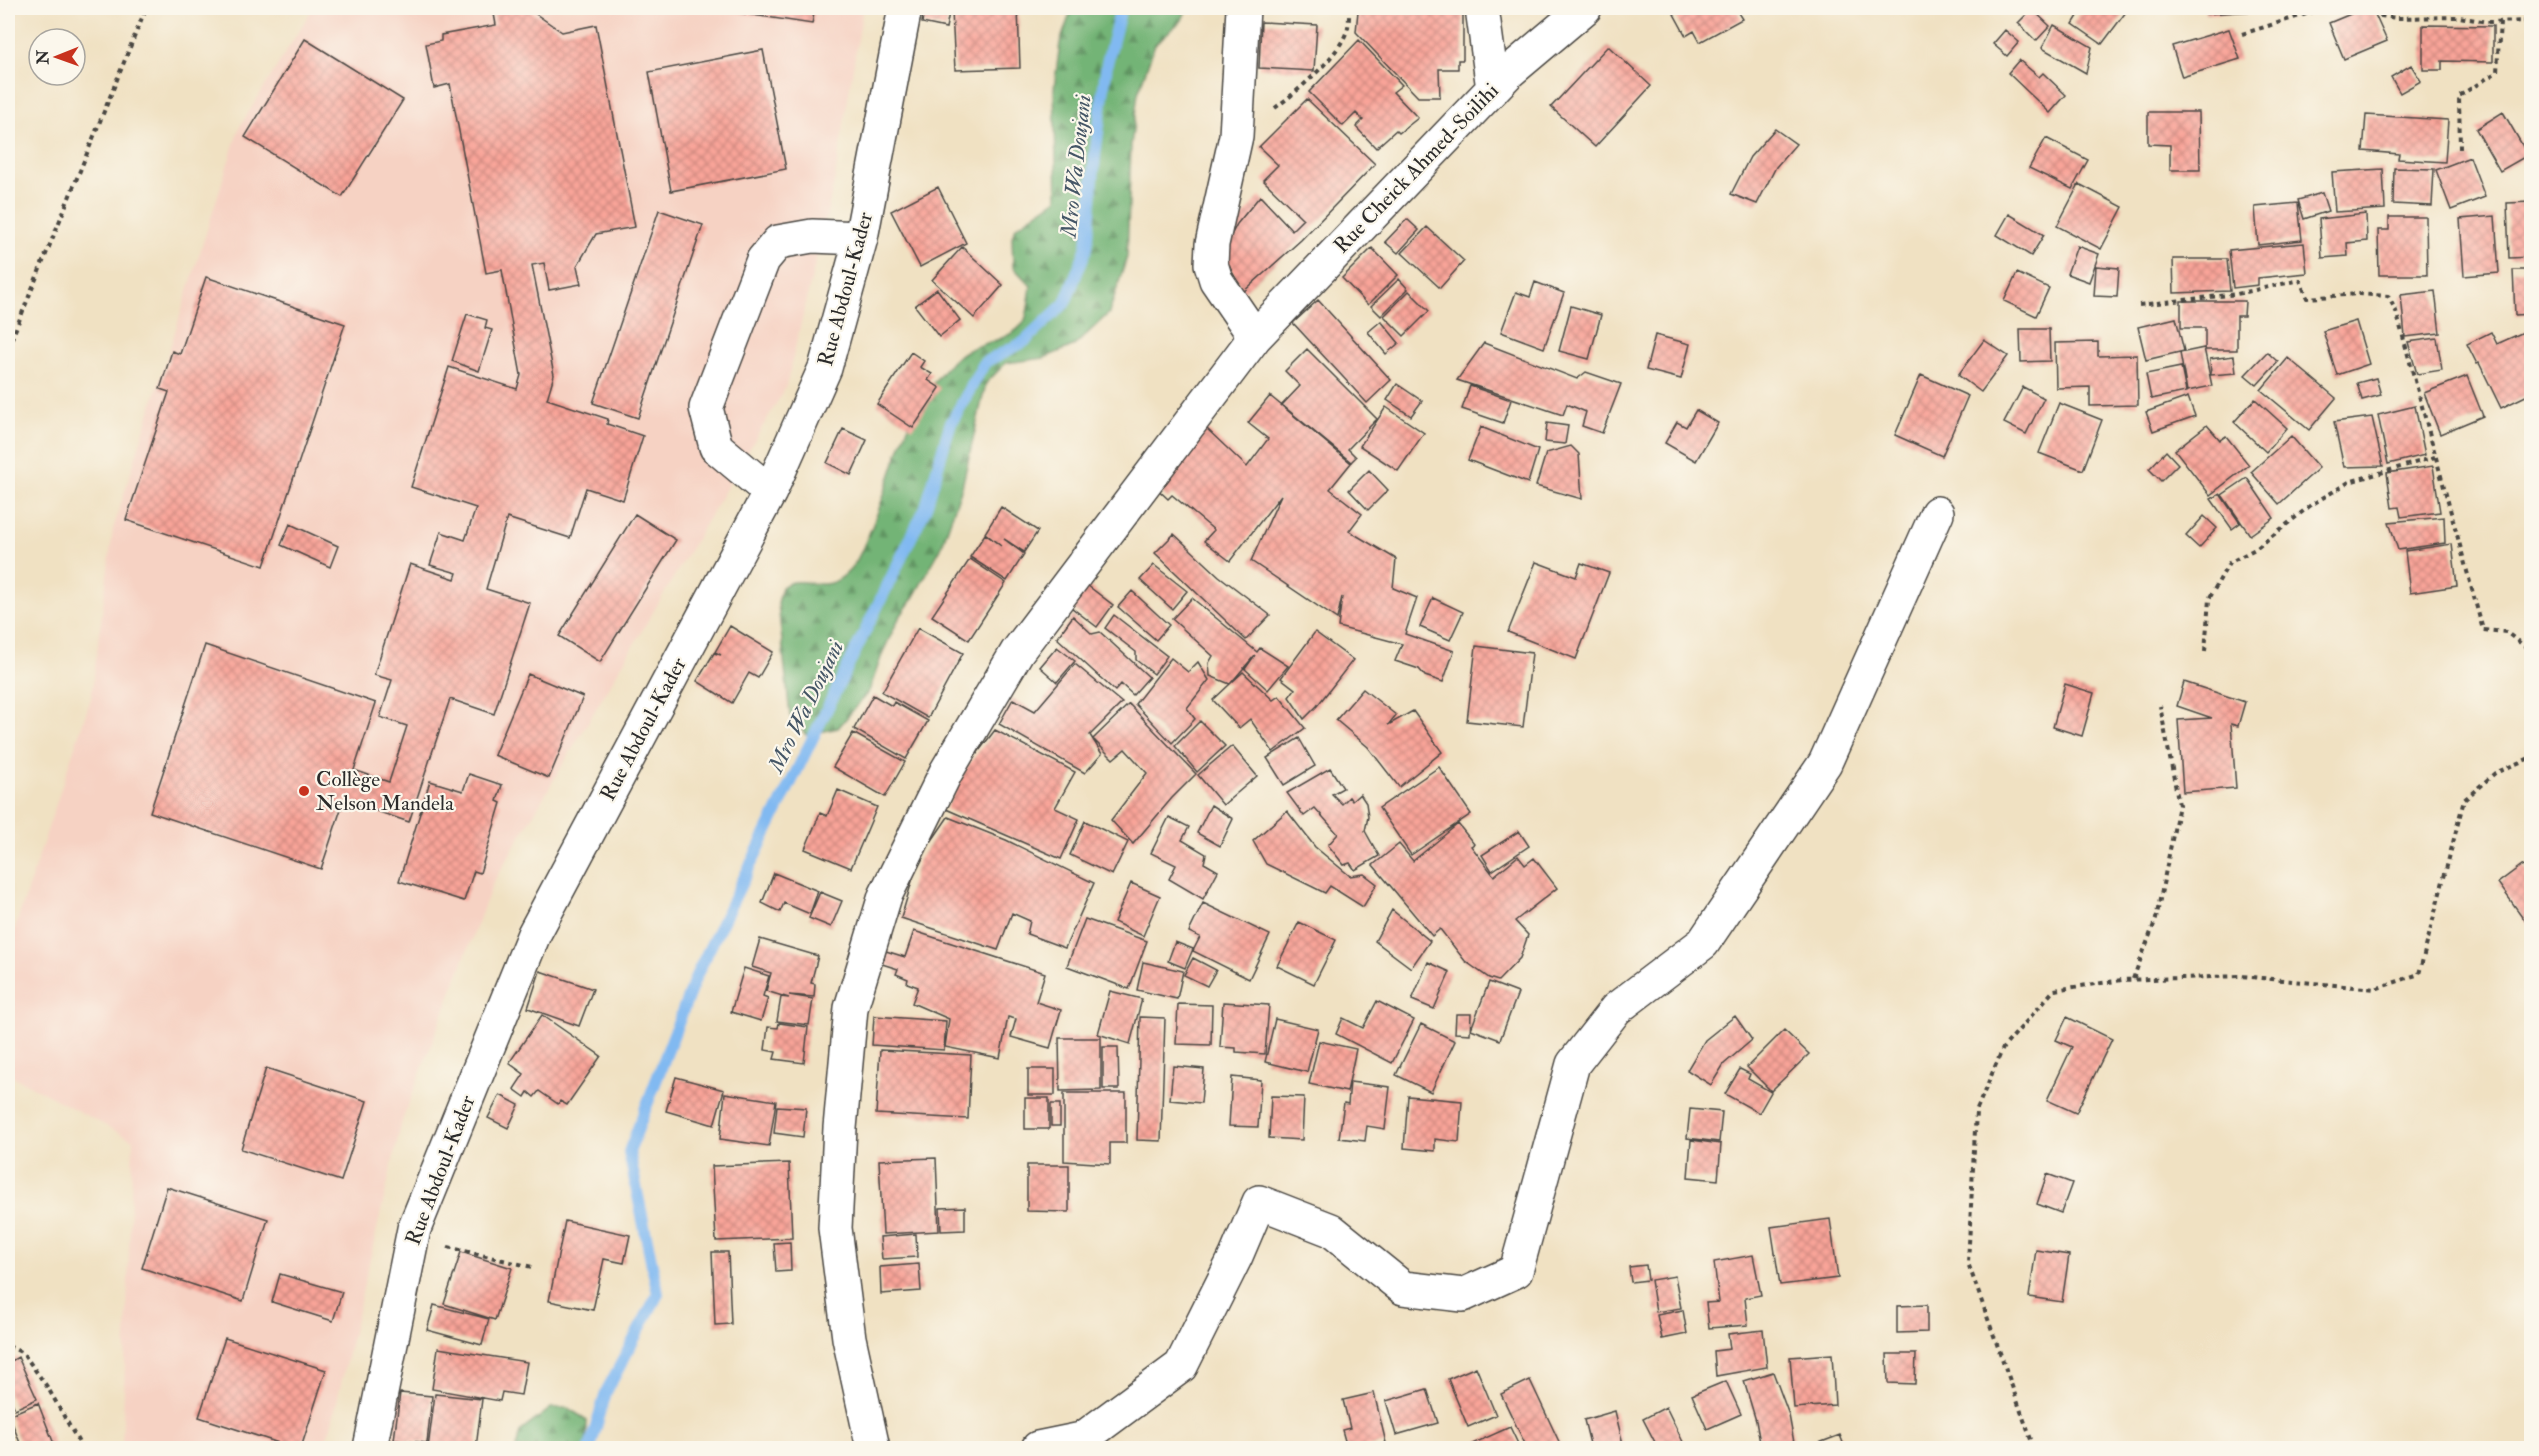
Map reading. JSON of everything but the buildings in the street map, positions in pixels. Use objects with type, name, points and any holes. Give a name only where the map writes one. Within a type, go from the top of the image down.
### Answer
[{"type":"street","name":"Rue Abdoul-Kader","points":[[370,1449],[411,1240],[418,1218],[534,934],[770,492],[825,368],[861,238],[905,8]]},
{"type":"street","points":[[1243,8],[1236,136],[1212,244],[1211,264],[1216,280],[1255,337]]},
{"type":"street","points":[[1482,8],[1493,89]]},
{"type":"street","name":"Rue Cheick Ahmed-Soilihi","points":[[873,1449],[849,1338],[836,1228],[840,1128],[851,1008],[885,896],[946,772],[1017,652],[1255,337],[1509,72],[1585,8]]},
{"type":"street","points":[[770,492],[716,447],[706,408],[763,260],[778,242],[812,236],[861,238]]},
{"type":"street","points":[[1038,1449],[1082,1439],[1181,1366],[1236,1256],[1259,1202],[1330,1230],[1403,1288],[1463,1295],[1516,1271],[1574,1064],[1616,1008],[1703,944],[1818,772],[1829,753],[1937,513]]},
{"type":"path","points":[[8,348],[146,8]]},
{"type":"path","points":[[1236,136],[1296,92],[1335,51],[1348,29],[1350,8]]},
{"type":"path","points":[[2242,34],[2319,9],[2329,8]]},
{"type":"path","points":[[2375,8],[2381,16],[2397,18],[2459,17],[2487,22],[2532,21]]},
{"type":"path","points":[[2460,149],[2459,96],[2497,72],[2500,21]]},
{"type":"path","points":[[2139,305],[2237,294],[2300,280],[2307,298],[2358,294],[2388,296],[2396,311],[2483,630],[2506,632],[2532,652]]},
{"type":"path","points":[[2205,651],[2209,599],[2229,563],[2257,548],[2311,505],[2349,482],[2435,457]]},
{"type":"path","points":[[2133,979],[2156,919],[2179,805],[2160,706]]},
{"type":"path","points":[[2034,1449],[1968,1263],[1976,1111],[2003,1048],[2054,990],[2133,979],[2241,976],[2375,989],[2419,974],[2464,800],[2495,773],[2532,757]]},
{"type":"path","points":[[411,1240],[466,1250],[532,1267]]},
{"type":"path","points":[[8,1346],[23,1353],[48,1388],[82,1449]]},
{"type":"shaded area","name":"Collège Nelson Mandela","points":[[313,8],[863,8],[834,183],[786,387],[493,883],[402,1121],[331,1427],[322,1448],[125,1448],[122,1446],[133,1140],[8,1074],[8,949],[91,698],[113,529],[239,128]]},
{"type":"green space","points":[[1072,8],[1187,8],[1182,20],[1155,44],[1138,93],[1131,145],[1127,257],[1109,313],[1075,345],[1044,358],[1006,363],[986,383],[962,487],[941,548],[899,618],[883,652],[869,691],[838,728],[806,735],[790,716],[778,603],[782,587],[798,582],[830,583],[849,571],[860,554],[876,517],[911,420],[932,385],[957,357],[975,347],[1006,336],[1024,322],[1031,286],[1013,267],[1012,237],[1016,227],[1057,199],[1054,89],[1060,43]]},
{"type":"green space","points":[[551,1408],[568,1408],[587,1420],[586,1448],[516,1448],[520,1432]]},
{"type":"waterway","name":"Mro Wa Doujani","points":[[590,1448],[606,1392],[658,1294],[629,1152],[696,976],[926,507],[950,425],[985,362],[1024,342],[1065,303],[1087,247],[1095,155],[1107,63],[1121,8]]},
{"type":"place","name":"Collège Nelson Mandela","points":[[304,791]]}]
